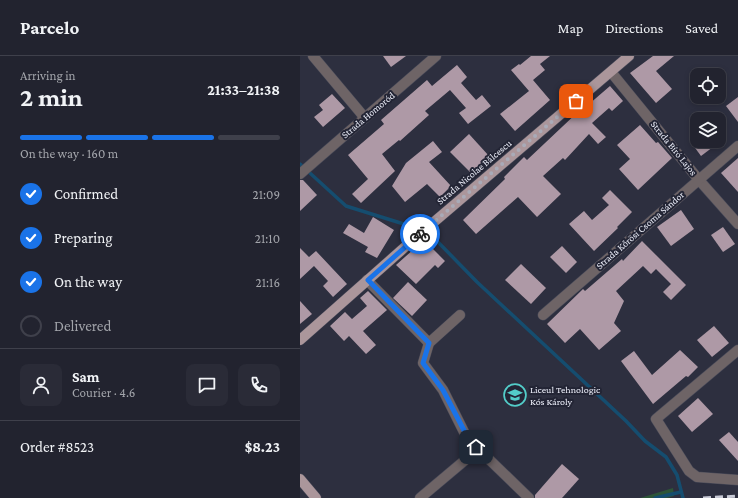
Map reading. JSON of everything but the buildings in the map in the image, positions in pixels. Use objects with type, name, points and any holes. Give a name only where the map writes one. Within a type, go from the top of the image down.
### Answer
[{"type":"main road","name":"Strada Nicolae Bălcescu","points":[[300,340],[414,239],[629,56]]},
{"type":"main road","points":[[300,479],[316,498]]},
{"type":"street","points":[[313,56],[365,118]]},
{"type":"street","name":"Strada Homoród","points":[[301,173],[436,56]]},
{"type":"street","name":"Strada Bíró Lajos","points":[[611,72],[699,180],[738,224]]},
{"type":"street","name":"Strada Kőrösi Csoma Sándor","points":[[543,315],[738,146]]},
{"type":"street","points":[[368,280],[429,343]]},
{"type":"street","points":[[460,315],[429,343],[423,363],[443,390],[468,438],[529,498]]},
{"type":"street","points":[[738,350],[656,419],[688,471],[697,477],[738,480]]},
{"type":"street","points":[[420,498],[464,461]]},
{"type":"green space","points":[[673,488],[674,496],[667,498],[640,498]]},
{"type":"waterway","points":[[300,164],[346,206],[407,225],[435,239],[477,282],[626,421],[645,441],[666,457],[677,475],[683,498]]},
{"type":"waterway","points":[[655,498],[681,492]]},
{"type":"railway","points":[[703,498],[738,496]]},
{"type":"way so far","points":[[420,234],[576,101]]},
{"type":"place","name":"Liceul Tehnologic Kós Károly","points":[[515,395]]},
{"type":"route","points":[[420,234],[368,280],[429,343],[423,363],[443,390],[468,438],[476,447]]}]
